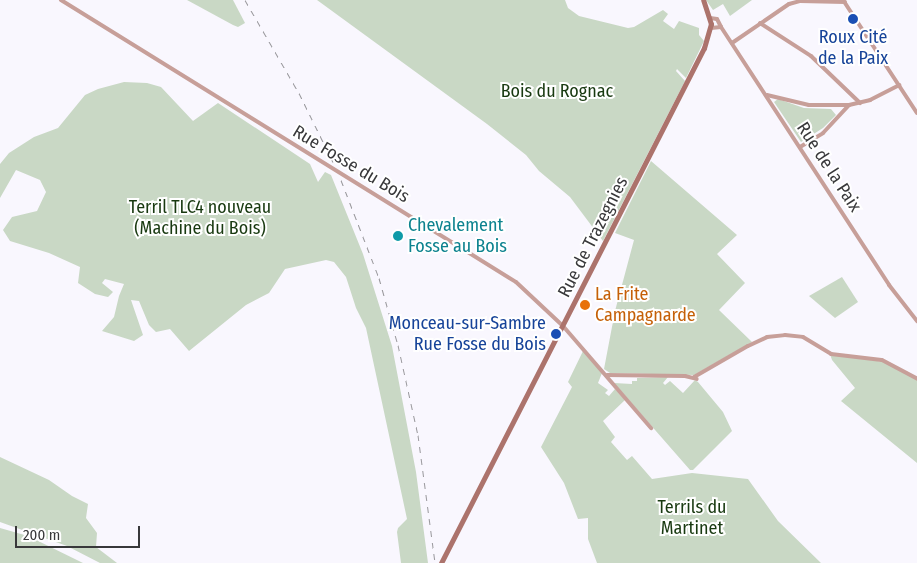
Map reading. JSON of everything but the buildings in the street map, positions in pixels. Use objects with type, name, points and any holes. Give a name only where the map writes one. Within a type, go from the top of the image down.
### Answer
[{"type":"main road","name":"Rue de Trazegnies","points":[[442,561],[702,53],[710,28],[710,18],[704,0]]},
{"type":"street","name":"Rue Fosse du Bois","points":[[61,0],[508,276],[531,294],[563,326],[608,375],[609,381],[652,428]]},
{"type":"street","points":[[732,43],[789,4],[800,1],[844,1],[917,112]]},
{"type":"street","name":"Rue de la Paix","points":[[710,18],[717,19],[889,285],[917,321]]},
{"type":"street","points":[[760,23],[811,56],[860,103]]},
{"type":"street","points":[[710,28],[721,26]]},
{"type":"street","points":[[766,95],[809,106],[849,105],[860,103],[899,85]]},
{"type":"street","points":[[800,147],[823,133],[849,105]]},
{"type":"street","points":[[608,375],[695,378],[753,343],[773,336],[785,335],[803,337],[831,354],[882,360],[917,379]]},
{"type":"green space","points":[[187,0],[233,0],[245,23],[238,27]]},
{"type":"green space","name":"Bois du Rognac","points":[[317,0],[565,0],[568,8],[579,16],[628,28],[634,27],[663,10],[668,14],[663,21],[674,29],[679,21],[699,28],[699,35],[704,41],[686,78],[677,69],[676,71],[685,81],[603,241],[570,197],[539,171],[526,155],[487,124]]},
{"type":"green space","points":[[706,0],[752,0],[730,16],[723,4],[713,10]]},
{"type":"green space","name":"Terril TLC4 nouveau (Machine du Bois)","points":[[124,82],[147,83],[161,87],[193,121],[218,103],[310,164],[318,182],[325,172],[331,175],[363,254],[392,346],[416,472],[428,563],[401,563],[397,532],[398,528],[407,519],[366,328],[356,308],[346,277],[334,262],[326,260],[285,269],[269,293],[246,305],[189,351],[170,329],[156,332],[149,325],[139,301],[131,300],[143,335],[134,341],[102,331],[114,317],[124,284],[105,279],[102,283],[113,292],[108,297],[95,294],[78,283],[80,267],[49,253],[10,241],[3,230],[12,217],[37,211],[46,192],[40,180],[16,170],[0,198],[0,164],[9,153],[34,137],[58,128],[85,95],[98,89]]},
{"type":"green space","points":[[778,99],[804,108],[831,109],[836,115],[823,128],[801,142],[774,102]]},
{"type":"green space","points":[[651,161],[737,235],[717,254],[745,283],[719,310],[752,342],[694,375],[610,373],[604,369],[615,311],[634,240],[615,233]]},
{"type":"green space","points":[[842,277],[858,302],[835,318],[809,296]]},
{"type":"green space","name":"Terrils du Martinet","points":[[583,351],[602,373],[598,383],[608,390],[605,393],[609,396],[615,389],[625,400],[603,421],[615,437],[611,442],[627,460],[632,456],[652,479],[692,473],[748,479],[778,521],[821,563],[597,563],[588,539],[588,518],[578,519],[564,483],[541,447],[572,387],[568,382]]},
{"type":"green space","points":[[830,354],[884,362],[917,380],[917,463],[841,401],[855,388],[832,360]]},
{"type":"green space","points":[[668,377],[663,383],[665,385],[670,381],[683,393],[695,380],[698,382],[723,412],[732,431],[693,470],[690,470],[614,383],[632,384],[632,381],[637,381],[637,378]]},
{"type":"green space","points":[[0,457],[49,480],[72,496],[88,504],[86,518],[97,533],[96,547],[117,563],[100,563],[67,546],[0,522]]},
{"type":"green space","points":[[0,528],[28,536],[83,563],[0,563]]},
{"type":"railway","points":[[245,0],[299,93],[333,162]]},
{"type":"railway","points":[[341,180],[379,278],[398,345],[418,435],[435,563]]},
{"type":"place","name":"Roux Cité de la Paix","points":[[853,19]]},
{"type":"place","name":"Chevalement Fosse au Bois","points":[[398,236]]},
{"type":"place","name":"La Frite Campagnarde","points":[[585,305]]},
{"type":"place","name":"Monceau-sur-Sambre Rue Fosse du Bois","points":[[556,334]]}]
